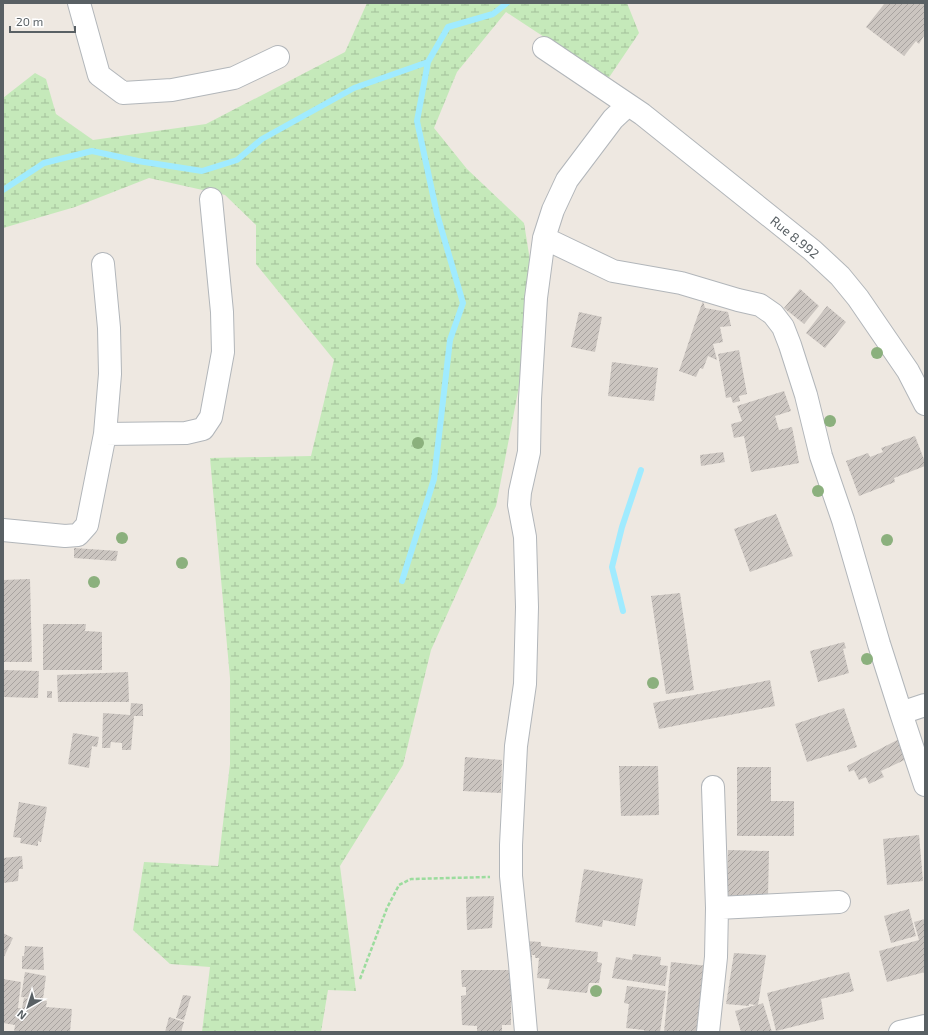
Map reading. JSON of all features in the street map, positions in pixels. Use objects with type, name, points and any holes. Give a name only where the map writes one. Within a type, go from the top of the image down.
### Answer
[{"type":"street","points":[[79,3],[99,75],[123,93],[172,90],[234,78],[278,57]]},
{"type":"street","name":"Rue 8.992","points":[[544,48],[642,114],[812,250],[840,276],[858,298],[908,371],[925,404]]},
{"type":"street","points":[[526,1032],[511,876],[511,845],[516,746],[525,684],[527,607],[525,537],[519,505],[520,492],[529,452],[530,399],[536,298],[544,238],[553,210],[567,180],[613,119],[628,104]]},
{"type":"street","points":[[105,434],[186,433],[203,429],[211,417],[223,352],[222,312],[211,199]]},
{"type":"street","points":[[544,238],[613,271],[681,283],[760,306],[773,314],[783,327],[806,395],[821,456],[843,520],[879,644],[925,785]]},
{"type":"street","points":[[3,530],[65,536],[78,535],[87,525],[105,434],[110,374],[109,328],[103,264]]},
{"type":"street","points":[[901,713],[925,705]]},
{"type":"street","points":[[708,1032],[716,957],[717,908],[714,787]]},
{"type":"street","points":[[717,908],[839,902]]},
{"type":"street","points":[[903,1032],[925,1026]]},
{"type":"path","points":[[360,979],[387,908],[399,885],[411,879],[511,876]]},
{"type":"green space","points":[[367,3],[627,3],[639,33],[608,79],[506,12],[457,72],[434,128],[467,169],[524,223],[536,298],[496,506],[431,650],[403,765],[340,866],[356,991],[328,990],[321,1032],[202,1032],[210,967],[170,964],[133,930],[144,862],[218,866],[230,764],[230,678],[210,458],[311,456],[334,360],[256,264],[256,225],[225,195],[149,178],[75,207],[3,228],[3,98],[35,73],[46,79],[56,114],[93,140],[206,124],[345,52]]},
{"type":"building","points":[[885,3],[925,3],[925,34],[919,44],[916,41],[904,56],[866,27]]},
{"type":"building","points":[[800,289],[819,306],[804,324],[784,308]]},
{"type":"building","points":[[703,301],[705,308],[728,312],[731,326],[720,327],[723,342],[713,344],[717,360],[708,356],[703,369],[700,368],[696,377],[679,371]]},
{"type":"building","points":[[827,306],[846,322],[825,348],[806,333]]},
{"type":"building","points":[[579,312],[602,317],[595,352],[571,347]]},
{"type":"building","points":[[739,350],[747,394],[739,396],[740,401],[733,403],[731,397],[726,398],[718,354]]},
{"type":"building","points":[[612,362],[658,368],[654,401],[608,396]]},
{"type":"building","points":[[784,391],[791,411],[775,416],[779,430],[792,427],[799,463],[751,472],[744,436],[734,438],[731,424],[742,421],[737,406]]},
{"type":"building","points":[[915,436],[925,462],[925,466],[894,478],[895,482],[859,496],[846,461],[868,453],[870,457],[883,452],[881,448]]},
{"type":"building","points":[[723,452],[725,462],[701,466],[700,455]]},
{"type":"building","points":[[776,514],[793,556],[750,572],[734,529]]},
{"type":"building","points":[[74,548],[118,551],[116,561],[74,558]]},
{"type":"building","points":[[30,579],[32,662],[3,662],[3,580]]},
{"type":"building","points":[[680,593],[694,690],[666,694],[651,596]]},
{"type":"building","points":[[43,624],[86,624],[85,631],[102,632],[102,670],[43,670]]},
{"type":"building","points":[[844,642],[846,648],[843,649],[849,673],[818,682],[810,651]]},
{"type":"building","points":[[3,670],[39,671],[38,698],[4,697]]},
{"type":"building","points":[[128,672],[129,702],[58,702],[57,675]]},
{"type":"building","points":[[770,680],[775,706],[659,729],[653,703]]},
{"type":"building","points":[[47,691],[52,691],[52,698],[47,698]]},
{"type":"building","points":[[131,703],[143,704],[143,716],[134,716],[131,750],[122,750],[122,743],[111,742],[110,748],[102,748],[103,713],[130,715]]},
{"type":"building","points":[[844,708],[857,747],[807,762],[795,724]]},
{"type":"building","points":[[73,733],[99,737],[97,747],[92,746],[89,768],[68,764]]},
{"type":"building","points":[[903,737],[913,756],[881,771],[884,777],[869,784],[866,777],[859,780],[854,770],[849,772],[847,766]]},
{"type":"building","points":[[465,757],[502,760],[501,793],[463,791]]},
{"type":"building","points":[[619,766],[658,766],[659,815],[621,816]]},
{"type":"building","points":[[737,767],[771,767],[771,801],[794,801],[794,836],[737,836]]},
{"type":"building","points":[[19,802],[47,807],[41,842],[38,841],[38,846],[20,843],[21,838],[13,837]]},
{"type":"building","points":[[919,835],[923,881],[887,885],[883,839]]},
{"type":"building","points":[[728,850],[769,851],[768,896],[727,896]]},
{"type":"building","points":[[22,856],[23,869],[19,869],[18,881],[3,883],[3,858]]},
{"type":"building","points":[[584,869],[643,879],[635,926],[603,920],[602,927],[575,922]]},
{"type":"building","points":[[494,896],[492,928],[467,930],[466,897]]},
{"type":"building","points":[[909,909],[916,936],[891,943],[884,916]]},
{"type":"building","points":[[925,919],[925,972],[887,982],[879,951],[919,940],[914,922]]},
{"type":"building","points":[[3,933],[13,938],[3,959]]},
{"type":"building","points":[[525,941],[541,942],[541,946],[598,952],[597,962],[602,963],[599,983],[589,983],[587,993],[547,989],[550,979],[537,978],[539,958],[535,958],[535,955],[532,955],[532,961],[526,961]]},
{"type":"building","points":[[25,946],[43,947],[44,970],[22,969],[22,956],[24,956]]},
{"type":"building","points":[[734,953],[766,955],[758,1005],[763,1003],[772,1032],[741,1032],[735,1011],[756,1005],[749,1004],[749,1006],[726,1004]]},
{"type":"building","points":[[633,954],[661,957],[660,965],[668,966],[665,986],[612,978],[616,957],[632,960]]},
{"type":"building","points":[[671,962],[708,966],[702,1032],[664,1032]]},
{"type":"building","points":[[461,970],[511,970],[511,1025],[502,1025],[502,1032],[477,1032],[477,1026],[462,1025],[461,996],[466,995],[466,987],[462,987]]},
{"type":"building","points":[[25,972],[46,976],[43,999],[21,997]]},
{"type":"building","points":[[849,972],[854,991],[821,999],[824,1019],[776,1031],[767,993]]},
{"type":"building","points":[[3,979],[21,982],[18,1008],[22,1008],[24,998],[47,1001],[46,1007],[72,1009],[70,1032],[14,1032],[15,1025],[3,1023]]},
{"type":"building","points":[[627,986],[666,991],[660,1032],[644,1032],[644,1030],[626,1028],[629,1004],[624,1003]]},
{"type":"building","points":[[183,995],[191,996],[184,1020],[176,1018]]},
{"type":"building","points":[[169,1017],[184,1022],[181,1032],[165,1032]]},
{"type":"waterway","points":[[402,581],[434,479],[450,340],[463,303],[437,214],[417,121],[428,62],[448,27],[493,14],[507,3]]},
{"type":"waterway","points":[[3,190],[44,163],[92,151],[138,161],[202,171],[237,160],[262,139],[354,88],[428,62]]},
{"type":"waterway","points":[[623,611],[612,567],[622,527],[641,470]]}]
